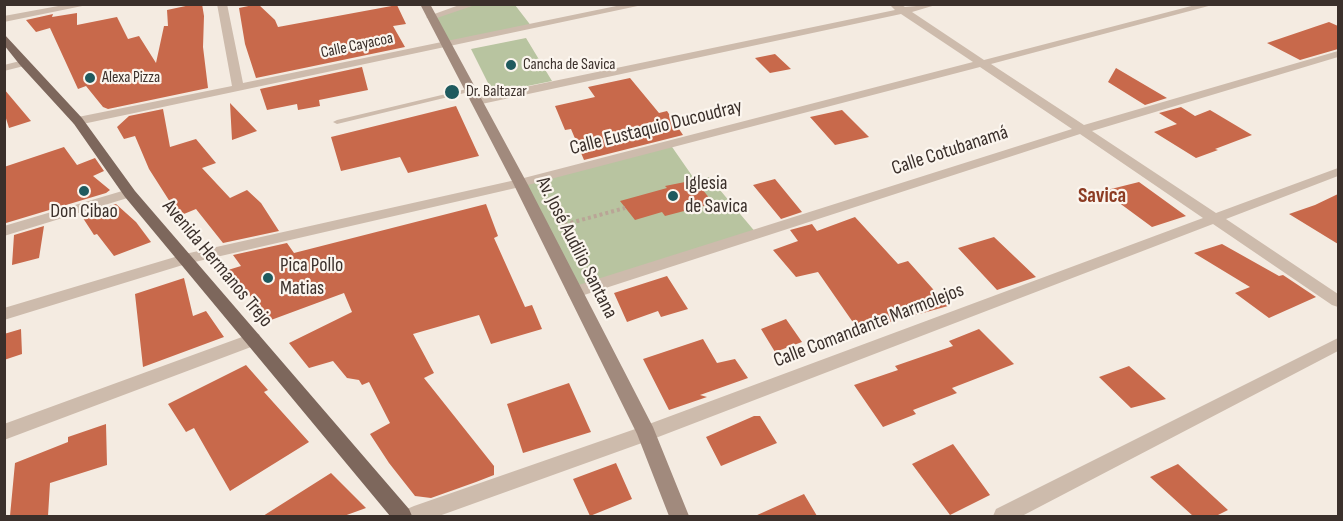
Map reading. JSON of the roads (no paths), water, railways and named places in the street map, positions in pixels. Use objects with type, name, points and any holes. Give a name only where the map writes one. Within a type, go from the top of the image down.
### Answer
[{"type":"main road","name":"Av. José Audilio Santana","points":[[428,11],[444,45],[520,183],[646,432],[679,516]]},
{"type":"main road","name":"Avenida Hermanos Trejo","points":[[4,37],[24,63],[78,121],[129,193],[402,516]]},
{"type":"street","points":[[4,20],[88,4]]},
{"type":"street","points":[[222,4],[238,87]]},
{"type":"street","points":[[428,11],[474,4]]},
{"type":"street","name":"Calle Cayacoa","points":[[78,121],[643,4]]},
{"type":"street","points":[[474,96],[898,8],[935,4]]},
{"type":"street","name":"Calle Eustaquio Ducoudray","points":[[4,314],[185,259],[520,183],[1212,4]]},
{"type":"street","points":[[898,8],[1338,301]]},
{"type":"street","name":"Calle Cotubanamá","points":[[575,292],[1081,130],[1338,54]]},
{"type":"street","points":[[4,68],[24,63]]},
{"type":"street","name":"Calle Comandante Marmolejos","points":[[414,516],[646,432],[1338,172]]},
{"type":"street","points":[[4,231],[129,193]]},
{"type":"street","points":[[4,432],[253,339]]},
{"type":"street","points":[[1003,516],[1338,344]]},
{"type":"lane","points":[[337,122],[474,96]]},
{"type":"place","name":"Cancha de Savica","points":[[511,65]]},
{"type":"place","name":"Alexa Pizza","points":[[90,78]]},
{"type":"place","name":"Dr. Baltazar","points":[[452,92]]},
{"type":"place","name":"Don Cibao","points":[[84,191]]},
{"type":"place","name":"Iglesia de Savica","points":[[673,196]]},
{"type":"place","name":"Pica Pollo Matias","points":[[268,278]]},
{"type":"district","name":"Savica","points":[[1102,197]]}]
